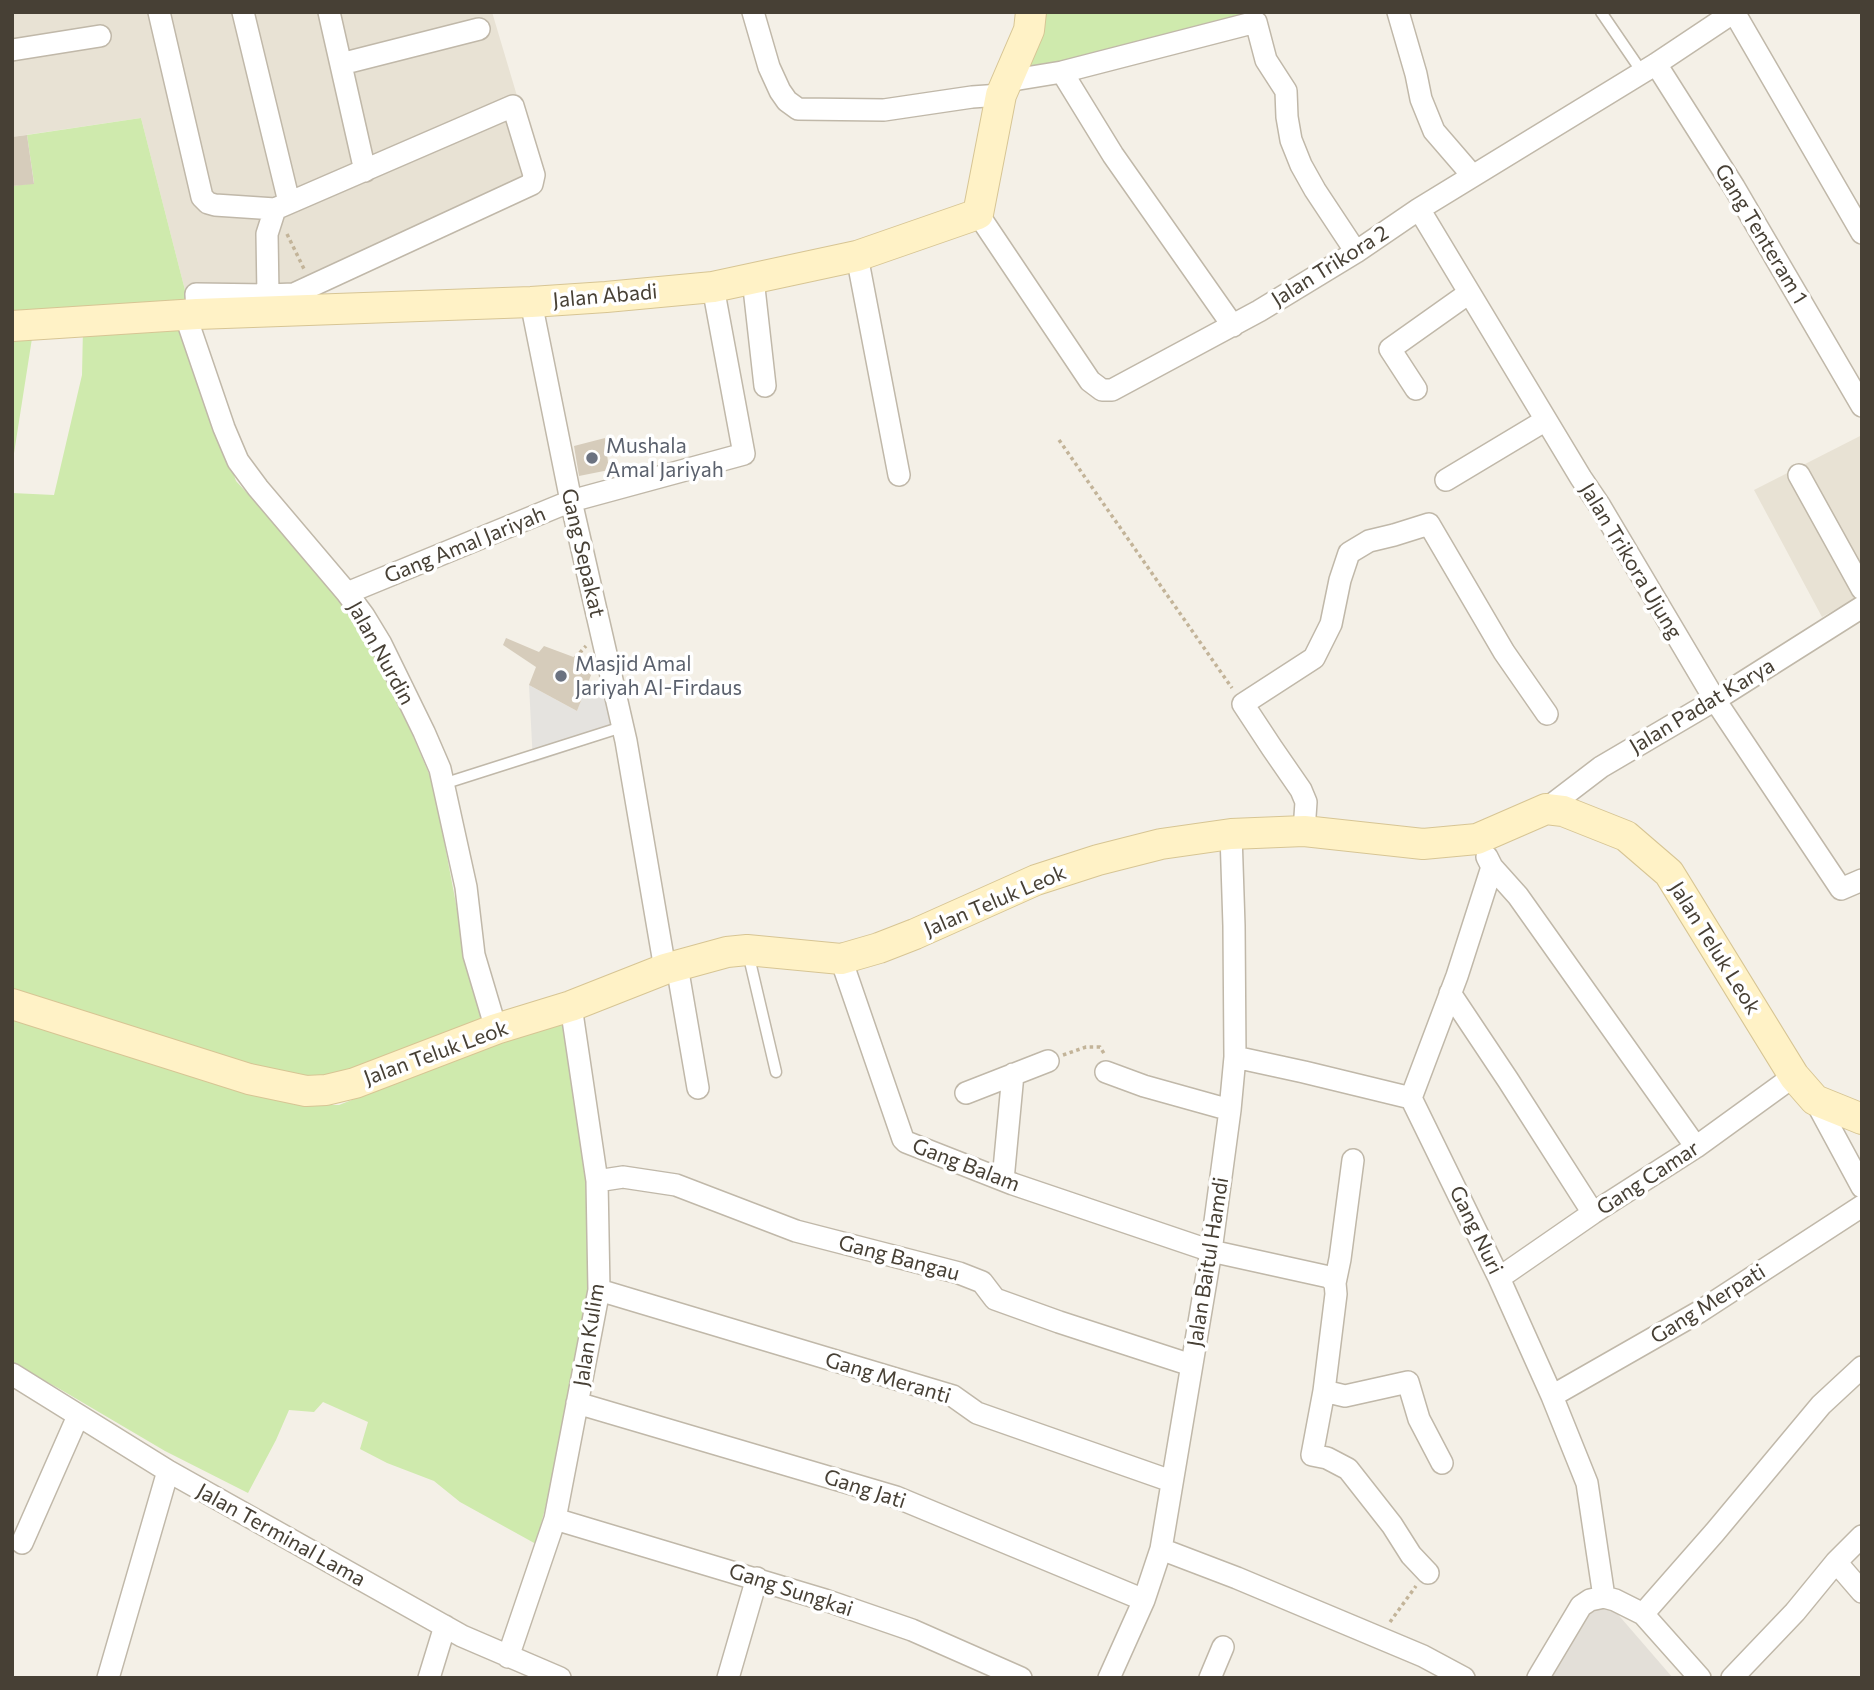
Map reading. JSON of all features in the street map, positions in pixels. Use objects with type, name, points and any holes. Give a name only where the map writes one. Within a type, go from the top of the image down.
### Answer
[{"type":"street","points":[[159,12],[202,197],[208,203],[282,205],[513,106],[534,175],[532,184],[271,303],[267,234],[282,205],[243,12]]},
{"type":"street","points":[[329,12],[365,171]]},
{"type":"street","points":[[753,12],[769,67],[780,91],[787,101],[798,109],[884,110],[972,97],[1256,22],[1266,60],[1286,91],[1291,140],[1301,165],[1356,252]]},
{"type":"street","points":[[978,214],[1004,88],[1029,30],[1031,12]]},
{"type":"street","points":[[1398,12],[1421,99],[1434,131],[1472,175]]},
{"type":"street","points":[[1734,12],[1862,233]]},
{"type":"street","name":"Jalan Trikora 2","points":[[978,214],[1090,381],[1102,390],[1112,390],[1233,326],[1356,252],[1472,175],[1649,68],[1734,12]]},
{"type":"street","points":[[341,64],[479,29]]},
{"type":"street","points":[[12,50],[100,36]]},
{"type":"street","name":"Gang Tenteram 1","points":[[1649,68],[1734,187],[1862,406]]},
{"type":"street","points":[[1062,72],[1113,155],[1233,326]]},
{"type":"street","name":"Jalan Trikora Ujung","points":[[1419,209],[1715,700],[1841,889],[1862,880]]},
{"type":"street","name":"Jalan Abadi","points":[[12,326],[193,307],[271,303],[531,302],[713,287],[857,256],[978,214]]},
{"type":"street","points":[[857,256],[899,475]]},
{"type":"street","points":[[753,279],[765,386]]},
{"type":"street","name":"Gang Amal Jariyah","points":[[347,593],[571,501],[744,454],[713,287]]},
{"type":"street","points":[[1416,389],[1390,349],[1469,293]]},
{"type":"street","name":"Gang Sepakat","points":[[531,302],[571,501],[698,1088]]},
{"type":"street","name":"Jalan Nurdin","points":[[193,307],[224,428],[238,461],[364,615],[381,644],[440,769],[466,887],[474,955],[496,1029]]},
{"type":"street","points":[[1446,480],[1546,420]]},
{"type":"street","points":[[1799,475],[1862,589]]},
{"type":"street","points":[[1304,831],[1306,802],[1301,790],[1243,704],[1314,658],[1331,624],[1349,553],[1369,541],[1429,523],[1504,652],[1547,714]]},
{"type":"street","name":"Jalan Padat Karya","points":[[1546,809],[1601,767],[1715,700],[1862,607]]},
{"type":"street","name":"Jalan Teluk Leok","points":[[12,1004],[249,1079],[306,1091],[326,1090],[355,1083],[496,1029],[571,1006],[671,967],[727,952],[747,950],[841,959],[915,934],[1036,880],[1161,844],[1231,834],[1304,831],[1423,845],[1477,839],[1546,809],[1563,811],[1626,836],[1669,873],[1794,1076],[1815,1100],[1862,1119]]},
{"type":"street","name":"Jalan Baitul Hamdi","points":[[1109,1678],[1144,1600],[1161,1549],[1211,1251],[1235,1057],[1231,834]]},
{"type":"street","points":[[1477,839],[1492,867],[1518,896],[1696,1147]]},
{"type":"street","points":[[1235,1057],[1411,1098],[1457,976],[1492,867]]},
{"type":"street","name":"Gang Balam","points":[[841,959],[903,1139],[910,1144],[1003,1180],[1211,1251],[1329,1277],[1335,1283]]},
{"type":"street","points":[[1450,993],[1593,1213]]},
{"type":"street","name":"Jalan Kulim","points":[[508,1657],[555,1519],[599,1290],[597,1181],[571,1006]]},
{"type":"street","points":[[966,1093],[1048,1061]]},
{"type":"street","points":[[1106,1072],[1144,1086],[1230,1110]]},
{"type":"street","points":[[1003,1180],[1013,1074]]},
{"type":"street","name":"Gang Camar","points":[[1499,1278],[1696,1147],[1794,1076]]},
{"type":"street","name":"Gang Nuri","points":[[1411,1098],[1499,1278],[1552,1396],[1587,1483],[1604,1597]]},
{"type":"street","points":[[1815,1100],[1862,1187]]},
{"type":"street","points":[[1353,1160],[1335,1283],[1336,1294],[1324,1391],[1312,1455],[1327,1458],[1348,1469],[1392,1525],[1411,1555],[1428,1573]]},
{"type":"street","name":"Gang Bangau","points":[[597,1181],[623,1177],[676,1185],[796,1231],[959,1273],[982,1282],[995,1298],[1191,1366]]},
{"type":"street","name":"Gang Merpati","points":[[1552,1396],[1699,1312],[1862,1206]]},
{"type":"street","name":"Gang Meranti","points":[[599,1290],[953,1396],[977,1413],[1171,1481]]},
{"type":"street","points":[[1643,1614],[1821,1405],[1862,1367]]},
{"type":"street","name":"Jalan Terminal Lama","points":[[12,1374],[168,1471],[462,1636],[560,1678]]},
{"type":"street","points":[[1324,1391],[1345,1396],[1408,1382],[1419,1419],[1442,1462]]},
{"type":"street","name":"Gang Jati","points":[[578,1403],[896,1497],[1144,1600]]},
{"type":"street","points":[[22,1543],[78,1416]]},
{"type":"street","points":[[108,1678],[168,1471]]},
{"type":"street","name":"Gang Sungkai","points":[[555,1519],[757,1578],[912,1630],[1021,1678]]},
{"type":"street","points":[[1732,1678],[1862,1536]]},
{"type":"street","points":[[1161,1549],[1423,1656],[1464,1678]]},
{"type":"street","points":[[1836,1562],[1862,1592]]},
{"type":"street","points":[[728,1678],[757,1578]]},
{"type":"street","points":[[1538,1678],[1581,1606],[1590,1600],[1604,1597],[1643,1614],[1700,1678]]},
{"type":"street","points":[[429,1678],[445,1626]]},
{"type":"street","points":[[1210,1678],[1223,1647]]},
{"type":"lane","points":[[1601,12],[1649,68]]},
{"type":"lane","points":[[443,784],[622,727]]},
{"type":"lane","points":[[747,950],[776,1072]]},
{"type":"path","points":[[282,205],[312,285]]},
{"type":"path","points":[[1059,440],[1243,704]]},
{"type":"path","points":[[1048,1061],[1086,1046],[1100,1046],[1106,1058],[1106,1072]]},
{"type":"path","points":[[1378,1638],[1413,1589],[1428,1573]]},
{"type":"shaded area","points":[[12,12],[492,12],[540,180],[302,301],[188,302],[141,118],[12,137]]},
{"type":"shaded area","points":[[1862,435],[1862,595],[1822,617],[1754,490]]},
{"type":"shaded area","points":[[604,683],[616,735],[533,763],[529,685],[577,711],[587,685]]},
{"type":"shaded area","points":[[1580,1601],[1615,1611],[1673,1678],[1537,1678]]},
{"type":"green space","points":[[1039,12],[1270,12],[1051,69],[1017,74]]},
{"type":"green space","points":[[141,118],[188,302],[12,312],[12,186],[34,183],[27,135]]},
{"type":"green space","points":[[83,328],[182,329],[236,481],[329,582],[362,626],[433,783],[469,972],[486,1020],[380,1062],[306,1082],[12,996],[12,493],[54,495],[82,375]]},
{"type":"green space","points":[[33,332],[12,466],[12,333]]},
{"type":"green space","points":[[12,1017],[239,1091],[297,1105],[339,1105],[562,1017],[575,1068],[588,1175],[591,1279],[549,1493],[536,1544],[460,1502],[434,1481],[387,1463],[360,1449],[368,1422],[323,1402],[314,1412],[289,1410],[248,1493],[165,1451],[12,1363]]},
{"type":"building","points":[[27,135],[34,184],[12,186],[12,137]]},
{"type":"building","name":"Mushala Amal Jariyah","points":[[605,438],[609,470],[579,476],[574,446]]},
{"type":"building","name":"Masjid Amal Jariyah Al-Firdaus","points":[[506,638],[539,652],[544,646],[595,665],[577,711],[529,685],[536,667],[503,645]]},
{"type":"place","name":"Mushala Amal Jariyah","points":[[592,458]]},
{"type":"place","name":"Masjid Amal Jariyah Al-Firdaus","points":[[561,676]]}]
